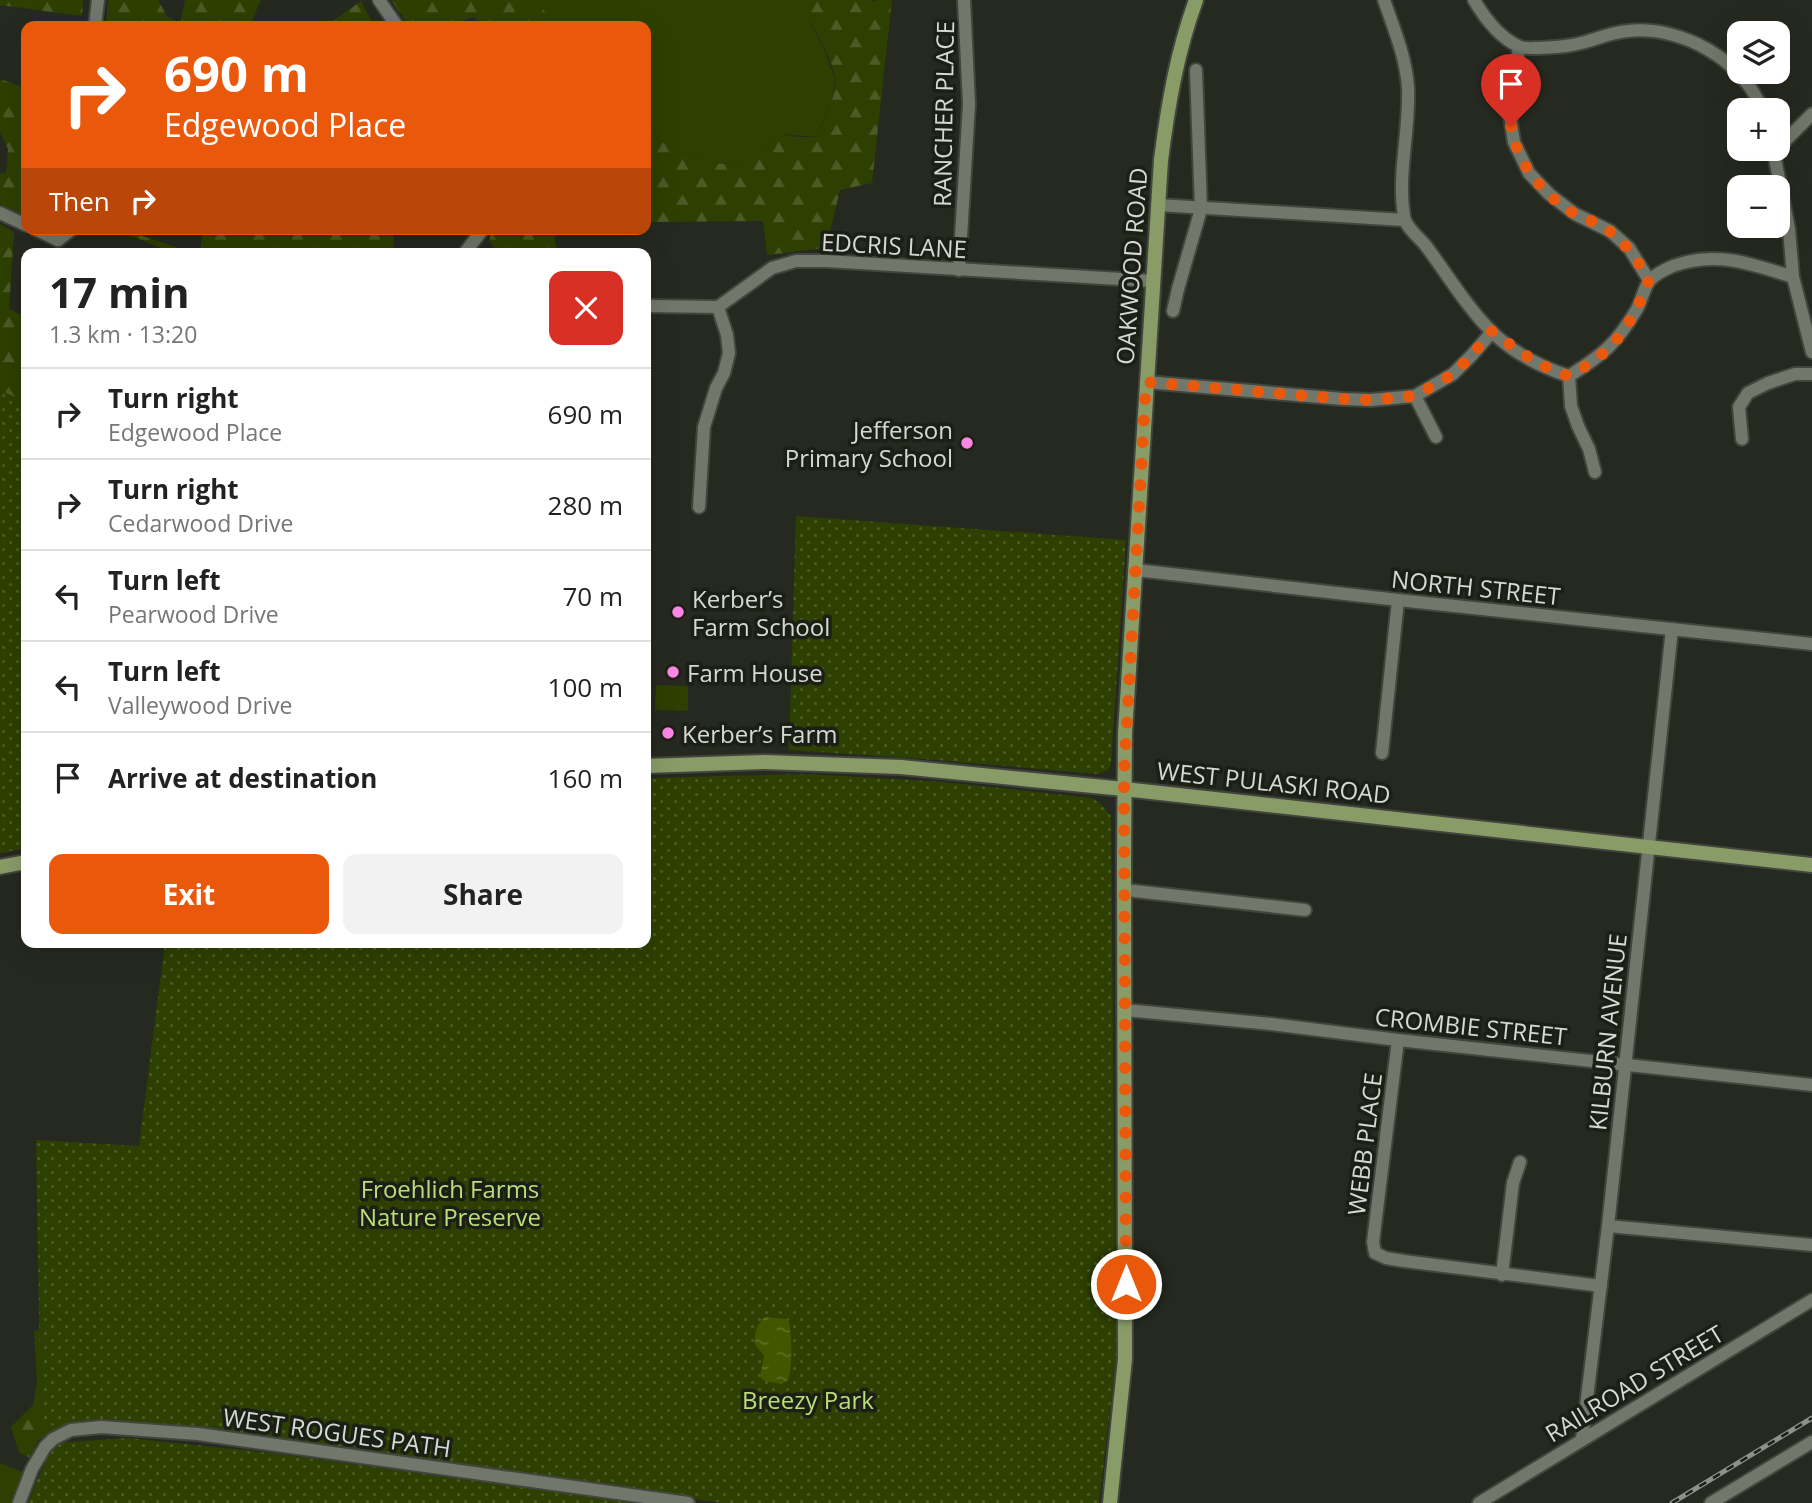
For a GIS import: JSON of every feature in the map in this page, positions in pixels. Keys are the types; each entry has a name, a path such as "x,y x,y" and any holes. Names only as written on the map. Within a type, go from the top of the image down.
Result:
{"main road":[{"name":"OAKWOOD ROAD","path":"1110,1503 1125,1360 1126,720 1161,160 1176,65 1196,0"},
{"name":"WEST PULASKI ROAD","path":"651,766 764,762 901,767 1812,865"},
{"path":"0,867 21,863"}],"street":[{"path":"96,21 98,0"},
{"path":"379,0 394,21"},
{"name":"RANCHER PLACE","path":"959,270 969,104 964,0"},
{"path":"1384,0 1403,53 1408,87 1402,185 1404,220 1492,331 1524,356 1550,370 1569,376 1599,357 1615,341 1640,303 1649,280 1690,260 1737,260 1793,277"},
{"path":"1474,0 1492,25 1519,48 1579,44 1629,30 1685,38 1716,55 1742,76 1757,98"},
{"path":"1519,48 1509,110 1514,142 1529,173 1549,194 1575,214 1601,226 1619,239 1629,248 1649,280"},
{"name":"OAKWOOD ROAD","path":"1173,311 1200,209 1196,70"},
{"path":"1790,135 1812,114"},
{"path":"1777,161 1789,229 1793,277 1812,352"},
{"path":"1158,205 1404,220"},
{"path":"0,213 21,223"},
{"path":"48,235 58,240 64,235"},
{"name":"EDCRIS LANE","path":"718,307 772,268 796,261 1153,281"},
{"path":"651,306 718,307 727,335 729,353 704,427 699,507"},
{"path":"1146,382 1343,399 1371,400 1415,396 1453,374 1492,331"},
{"path":"1742,439 1739,407 1748,393 1795,374 1812,374"},
{"path":"1569,376 1571,406 1589,449 1595,472"},
{"path":"1415,396 1436,437"},
{"name":"NORTH STREET","path":"1136,570 1812,644"},
{"path":"1382,752 1398,600"},
{"name":"KILBURN AVENUE","path":"1582,1439 1608,1226 1672,629"},
{"path":"1125,890 1305,910"},
{"name":"CROMBIE STREET","path":"1125,1010 1812,1085"},
{"name":"WEBB PLACE","path":"1398,1040 1373,1242 1375,1253 1386,1258 1502,1275"},
{"path":"1520,1162 1513,1183 1502,1275 1601,1286"},
{"path":"1608,1226 1812,1245"},
{"name":"RAILROAD STREET","path":"1479,1503 1812,1300"},
{"name":"WEST ROGUES PATH","path":"19,1503 29,1476 45,1447 53,1439 71,1430 102,1427 198,1433 688,1503"},
{"path":"1710,1503 1812,1442"}],"green space":[{"path":"0,0 83,0 82,16 0,5"},
{"path":"108,0 158,0 167,16 175,21 106,21"},
{"path":"185,0 261,0 251,21 181,21"},
{"path":"391,0 539,0 550,21 477,21 474,17 462,21 406,21"},
{"path":"539,0 793,0 803,10 824,49 835,79 832,100 816,137 781,134 754,159 721,164 673,150 651,132 651,21 550,21"},
{"path":"793,0 892,0 872,183 840,190 826,248 767,255 763,221 651,222 651,132 673,150 721,164 754,159 781,134 816,137 832,100 835,78 830,60 805,15"},
{"path":"361,1 371,21 333,21"},
{"path":"0,79 21,86 21,214 0,204 0,173 6,174 8,149 0,132"},
{"path":"0,224 14,232 9,309 21,315 21,849 0,853"},
{"path":"129,235 139,235 179,248 161,248"},
{"path":"202,235 394,235 393,248 201,248"},
{"path":"490,235 556,235 554,237 557,248 494,248 489,241"},
{"path":"0,390 21,398 21,849 0,853"},
{"path":"796,516 1126,540 1111,765 1108,770 1098,774 789,750"},
{"path":"656,685 688,686 688,711 655,710"},
{"name":"Froehlich Farms Nature Preserve","path":"807,774 944,782 1092,798 1111,816 1116,1360 1099,1503 723,1503 192,1426 79,1423 41,1426 36,1140 139,1146 164,948 651,948 651,778"},
{"path":"64,1323 76,1420 38,1440 31,1458 19,1453 11,1427 33,1405 37,1383 34,1331"},
{"path":"128,1438 272,1453 634,1503 28,1503 54,1443"},
{"path":"0,1463 23,1472 13,1503 0,1503"}],"water":[{"path":"765,1317 785,1319 789,1322 791,1366 788,1380 782,1384 765,1381 760,1377 764,1356 756,1346 755,1334"}],"railway":[{"path":"1672,1503 1812,1418"}],"place":[{"name":"Jefferson Primary School","path":"967,443"},
{"name":"Kerber’s Farm School","path":"678,612"},
{"name":"Farm House","path":"673,672"},
{"name":"Kerber’s Farm","path":"668,733"}],"route":[{"path":"1126,1284 1124,775 1146,382 1343,399 1371,400 1415,396 1453,374 1492,331 1524,356 1550,370 1569,376 1599,357 1627,325 1649,280 1629,248 1610,231 1575,214 1549,194 1529,173 1514,142 1511,126"}],"park label":[{"name":"Breezy Park","path":"808,1399"}]}
